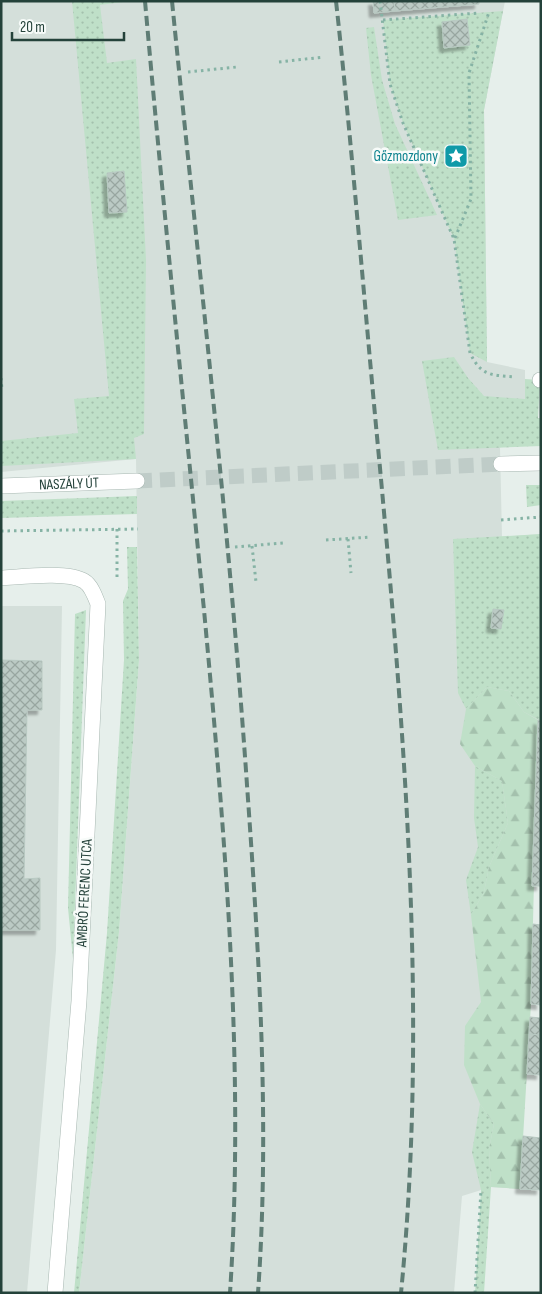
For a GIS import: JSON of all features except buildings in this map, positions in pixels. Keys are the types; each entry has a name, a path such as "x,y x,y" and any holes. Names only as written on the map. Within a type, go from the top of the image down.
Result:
{"street":[{"path":"501,464 541,463"},
{"name":"NASZÁLY ÚT","path":"1,486 137,481"},
{"name":"AMBRÓ FERENC UTCA","path":"1,578 67,576 84,581 92,590 98,604 79,1001 55,1293"}],"path":[{"path":"380,1 390,84 403,123 454,239 470,353 476,365 488,374 540,380"},
{"path":"454,239 471,199 469,74 489,12"},
{"path":"383,20 479,13"},
{"path":"279,62 324,57"},
{"path":"188,72 236,67"},
{"path":"1,378 2,390"},
{"path":"501,520 541,517"},
{"path":"117,529 118,582"},
{"path":"1,531 138,529"},
{"path":"326,540 371,537"},
{"path":"348,538 351,573"},
{"path":"235,547 283,543"},
{"path":"252,546 256,582"},
{"path":"474,1293 481,1190"}],"shaded area":[{"path":"1,1 505,1 484,110 487,362 525,370 525,399 500,448 502,537 541,534 541,721 538,721 520,1189 491,1187 462,1196 454,1293 79,1293 119,932 139,660 136,459 1,472"},
{"path":"1,606 62,606 56,950 27,1293 1,1293"}],"green space":[{"path":"72,1 130,1 100,5 107,63 136,59 146,260 144,434 134,438 136,459 1,466 1,441 78,433 74,399 109,396"},
{"path":"503,11 484,110 487,362 470,353 454,239 403,123 390,84 383,20"},
{"path":"374,27 382,80 395,124 437,215 398,220 371,75 366,28"},
{"path":"454,357 468,378 484,396 525,399 525,379 540,380 538,418 541,418 541,446 438,450 422,361"},
{"path":"526,485 541,485 541,505 527,507"},
{"path":"137,496 137,514 1,518 1,501"},
{"path":"541,534 541,721 524,712 509,691 487,687 466,709 458,693 453,539"},
{"path":"127,547 137,547 139,660 119,932 79,1293 74,1293 107,933 124,660 123,601 128,589"},
{"path":"86,610 73,959 68,908 75,614"},
{"path":"487,687 509,691 524,712 538,720 531,1004 520,1189 491,1187 489,1149 494,1124 480,1104 464,1065 465,1026 481,1002 471,915 484,892 489,867 508,823 502,781 475,766 460,744 466,709"},
{"path":"475,766 502,781 508,823 489,867 484,892 471,915 466,880 478,847 474,818"},
{"path":"480,1104 494,1124 489,1149 491,1187 484,1293 475,1293 481,1190 472,1152"}],"tunnel":[{"path":"137,481 501,464"}],"railway":[{"path":"145,1 204,610 225,866 234,1037 235,1122 234,1208 230,1293"},
{"path":"172,1 222,491 240,687 251,848 262,1039 263,1166 258,1293"},
{"path":"336,1 389,571 405,777 413,983 413,1087 409,1190 401,1293"}],"place":[{"name":"Gőzmozdony","path":"456,156"}]}
